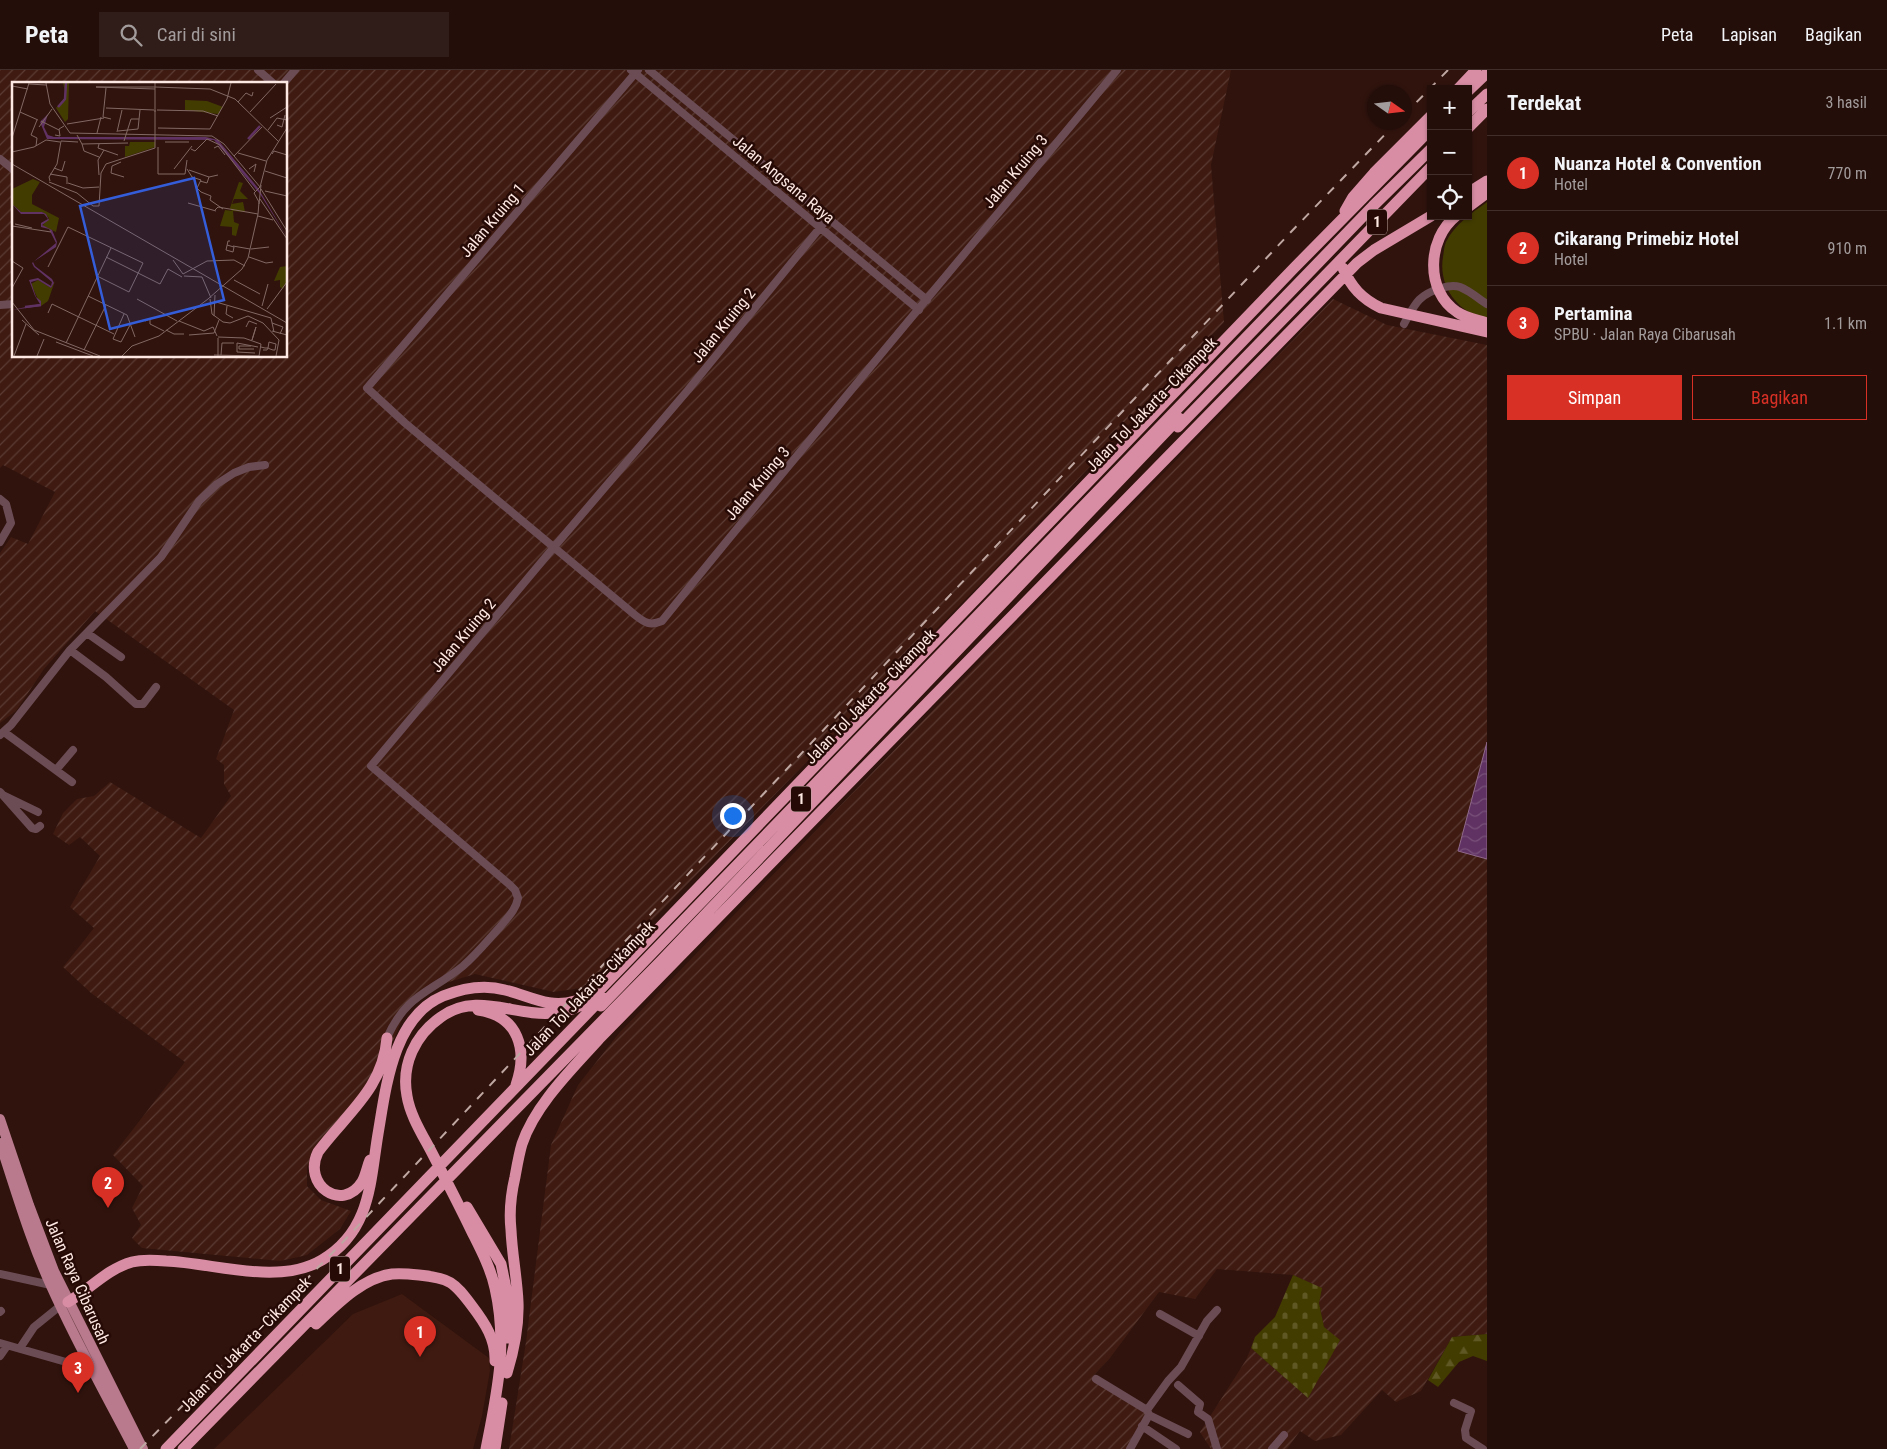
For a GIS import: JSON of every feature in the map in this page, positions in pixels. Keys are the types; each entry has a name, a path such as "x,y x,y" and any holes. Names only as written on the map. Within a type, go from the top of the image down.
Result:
{"highway":[{"path":"1462,85 1476,70"},
{"path":"1472,88 1487,72"},
{"path":"1472,98 1487,83"},
{"path":"1472,108 1487,94"},
{"path":"1472,117 1487,103"},
{"path":"1472,124 1487,109"},
{"path":"1427,120 1352,197 1341,222 1339,246 1341,260 1346,276 1359,294 1368,302 1404,319 1419,317 1487,332"},
{"path":"486,1449 501,1364 501,1325 489,1269 461,1202 425,1135 407,1096 406,1076 412,1050 420,1036 434,1022 450,1012 472,1005 500,1006 539,1013 554,1013 567,1011 590,1000 1273,289 1430,130"},
{"name":"Jalan Tol Jakarta–Cikampek","path":"166,1449 1337,234 1427,143"},
{"name":"1","path":"173,1449 1373,206 1427,153"},
{"name":"1","path":"184,1449 661,961 1377,211 1427,162"},
{"name":"Jalan Tol Jakarta–Cikampek","path":"192,1449 301,1337 313,1320 1427,171"},
{"path":"1472,190 1487,181"},
{"path":"1472,203 1487,193"},
{"path":"495,1449 507,1373 518,1320 517,1291 510,1228 511,1196 523,1142 538,1113 566,1076 598,1039 1357,263 1374,250 1427,218"},
{"path":"1452,220 1444,228 1438,239 1433,272 1439,289 1458,313 1487,323"},
{"path":"64,1304 83,1293 110,1271 142,1260 172,1261 279,1272 297,1270 323,1259 336,1249 353,1231 366,1207 372,1184 378,1134 391,1069 404,1033 415,1015 431,1002 464,989 485,987 506,990 541,1002 563,1004 582,999 603,987"},
{"path":"425,1135 414,1102 412,1085 413,1067 424,1041 440,1024 450,1018 469,1011 478,1010 500,1017 511,1027 519,1040 522,1051 515,1089"},
{"path":"378,1134 365,1175 356,1189 340,1195 327,1192 321,1188 316,1178 315,1159 373,1084 386,1050 387,1038"},
{"path":"461,1202 492,1248 503,1272 508,1298 507,1373"},
{"path":"301,1337 338,1303 380,1277 394,1274 438,1276 450,1281 466,1298 483,1321 494,1343 496,1353 493,1386 479,1449"}],"main road":[{"name":"Jalan Raya Cibarusah","path":"0,1119 55,1283"},
{"name":"Jalan Raya Cibarusah","path":"0,1143 26,1222 55,1283 84,1354 133,1442 143,1449"},
{"name":"Jalan Raya Cibarusah","path":"64,1304 133,1442"}],"street":[{"path":"258,70 272,82"},
{"path":"285,82 295,70"},
{"name":"Jalan Angsana Raya","path":"649,70 927,300"},
{"name":"Jalan Kruing 3","path":"367,388 405,423 644,622 654,624 662,621 710,559 1117,70"},
{"name":"Jalan Angsana Raya","path":"635,71 919,310"},
{"name":"Jalan Kruing 1","path":"367,388 635,71"},
{"path":"0,158 12,168"},
{"name":"Jalan Kruing 2","path":"387,1038 400,1013 416,997 451,975 472,958 513,912 518,898 515,890 510,885 371,766 688,390 828,218"},
{"path":"1404,319 1422,296 1430,291 1447,286 1465,289 1487,304"},
{"path":"72,782 2,734 70,650 136,581 153,566 199,501 217,484 241,470 265,464"},
{"path":"0,499 6,504 11,523 0,542"},
{"path":"87,633 121,657"},
{"path":"70,650 106,677 136,704 143,704 156,687"},
{"path":"56,770 73,750"},
{"path":"2,794 38,812"},
{"path":"2,794 32,828 36,829 40,826"},
{"path":"0,1274 55,1283"},
{"path":"20,1348 34,1327 64,1304"},
{"path":"1130,1449 1148,1412 1168,1381 1181,1367 1207,1321 1217,1310"},
{"path":"1160,1314 1199,1336"},
{"path":"0,1356 4,1344 66,1362 71,1362 84,1354"},
{"path":"1096,1379 1148,1412 1188,1434"},
{"path":"1178,1385 1200,1404 1198,1412 1208,1419 1217,1449"},
{"path":"1454,1403 1471,1411 1465,1430 1466,1438 1483,1449"},
{"path":"1142,1426 1176,1449"},
{"path":"1272,1449 1284,1435"}],"shaded area":[{"path":"0,70 1231,70 1211,165 1224,322 993,571 587,987 554,992 475,974 436,986 405,1013 376,1080 307,1166 307,1186 321,1200 351,1211 340,1229 307,1255 280,1261 142,1248 132,1238 141,1225 132,1208 143,1186 113,1155 185,1062 91,993 63,967 94,928 70,907 100,856 80,837 69,845 53,834 63,813 77,799 94,796 110,782 201,838 231,796 224,784 224,765 216,759 234,710 95,611 44,669 16,711 0,723 0,553 11,537 28,544 55,492 3,465 0,468"},
{"path":"1333,299 1387,325 1487,345 1487,1334 1452,1337 1421,1391 1396,1402 1382,1390 1341,1435 1315,1441 1300,1431 1287,1449 1211,1449 1200,1432 1246,1360 1251,1348 1308,1398 1324,1327 1319,1303 1321,1288 1293,1275 1217,1269 1195,1299 1159,1292 1110,1358 1093,1376 1148,1414 1128,1449 509,1449 526,1342 551,1145 578,1085 620,1032"},
{"path":"402,1294 489,1358 490,1371 482,1416 473,1449 214,1449 353,1314"}],"green space":[{"path":"1487,202 1487,319 1467,311 1452,297 1447,288 1442,268 1446,242 1463,220 1472,220 1472,213"},
{"path":"1293,1275 1322,1288 1319,1303 1324,1327 1340,1340 1308,1398 1251,1348 1255,1337 1275,1317"},
{"path":"1487,1334 1487,1361 1473,1356 1459,1362 1438,1387 1428,1380 1452,1337"}],"water":[{"path":"1487,742 1487,859 1458,851"}],"railway":[{"path":"1412,107 1448,70"},
{"path":"140,1449 341,1244 1289,234 1389,130"}],"place":[{"name":"Cikarang Primebiz Hotel","path":"108,1208"},
{"name":"Nuanza Hotel & Convention","path":"420,1357"},
{"name":"Pertamina","path":"78,1393"}]}
